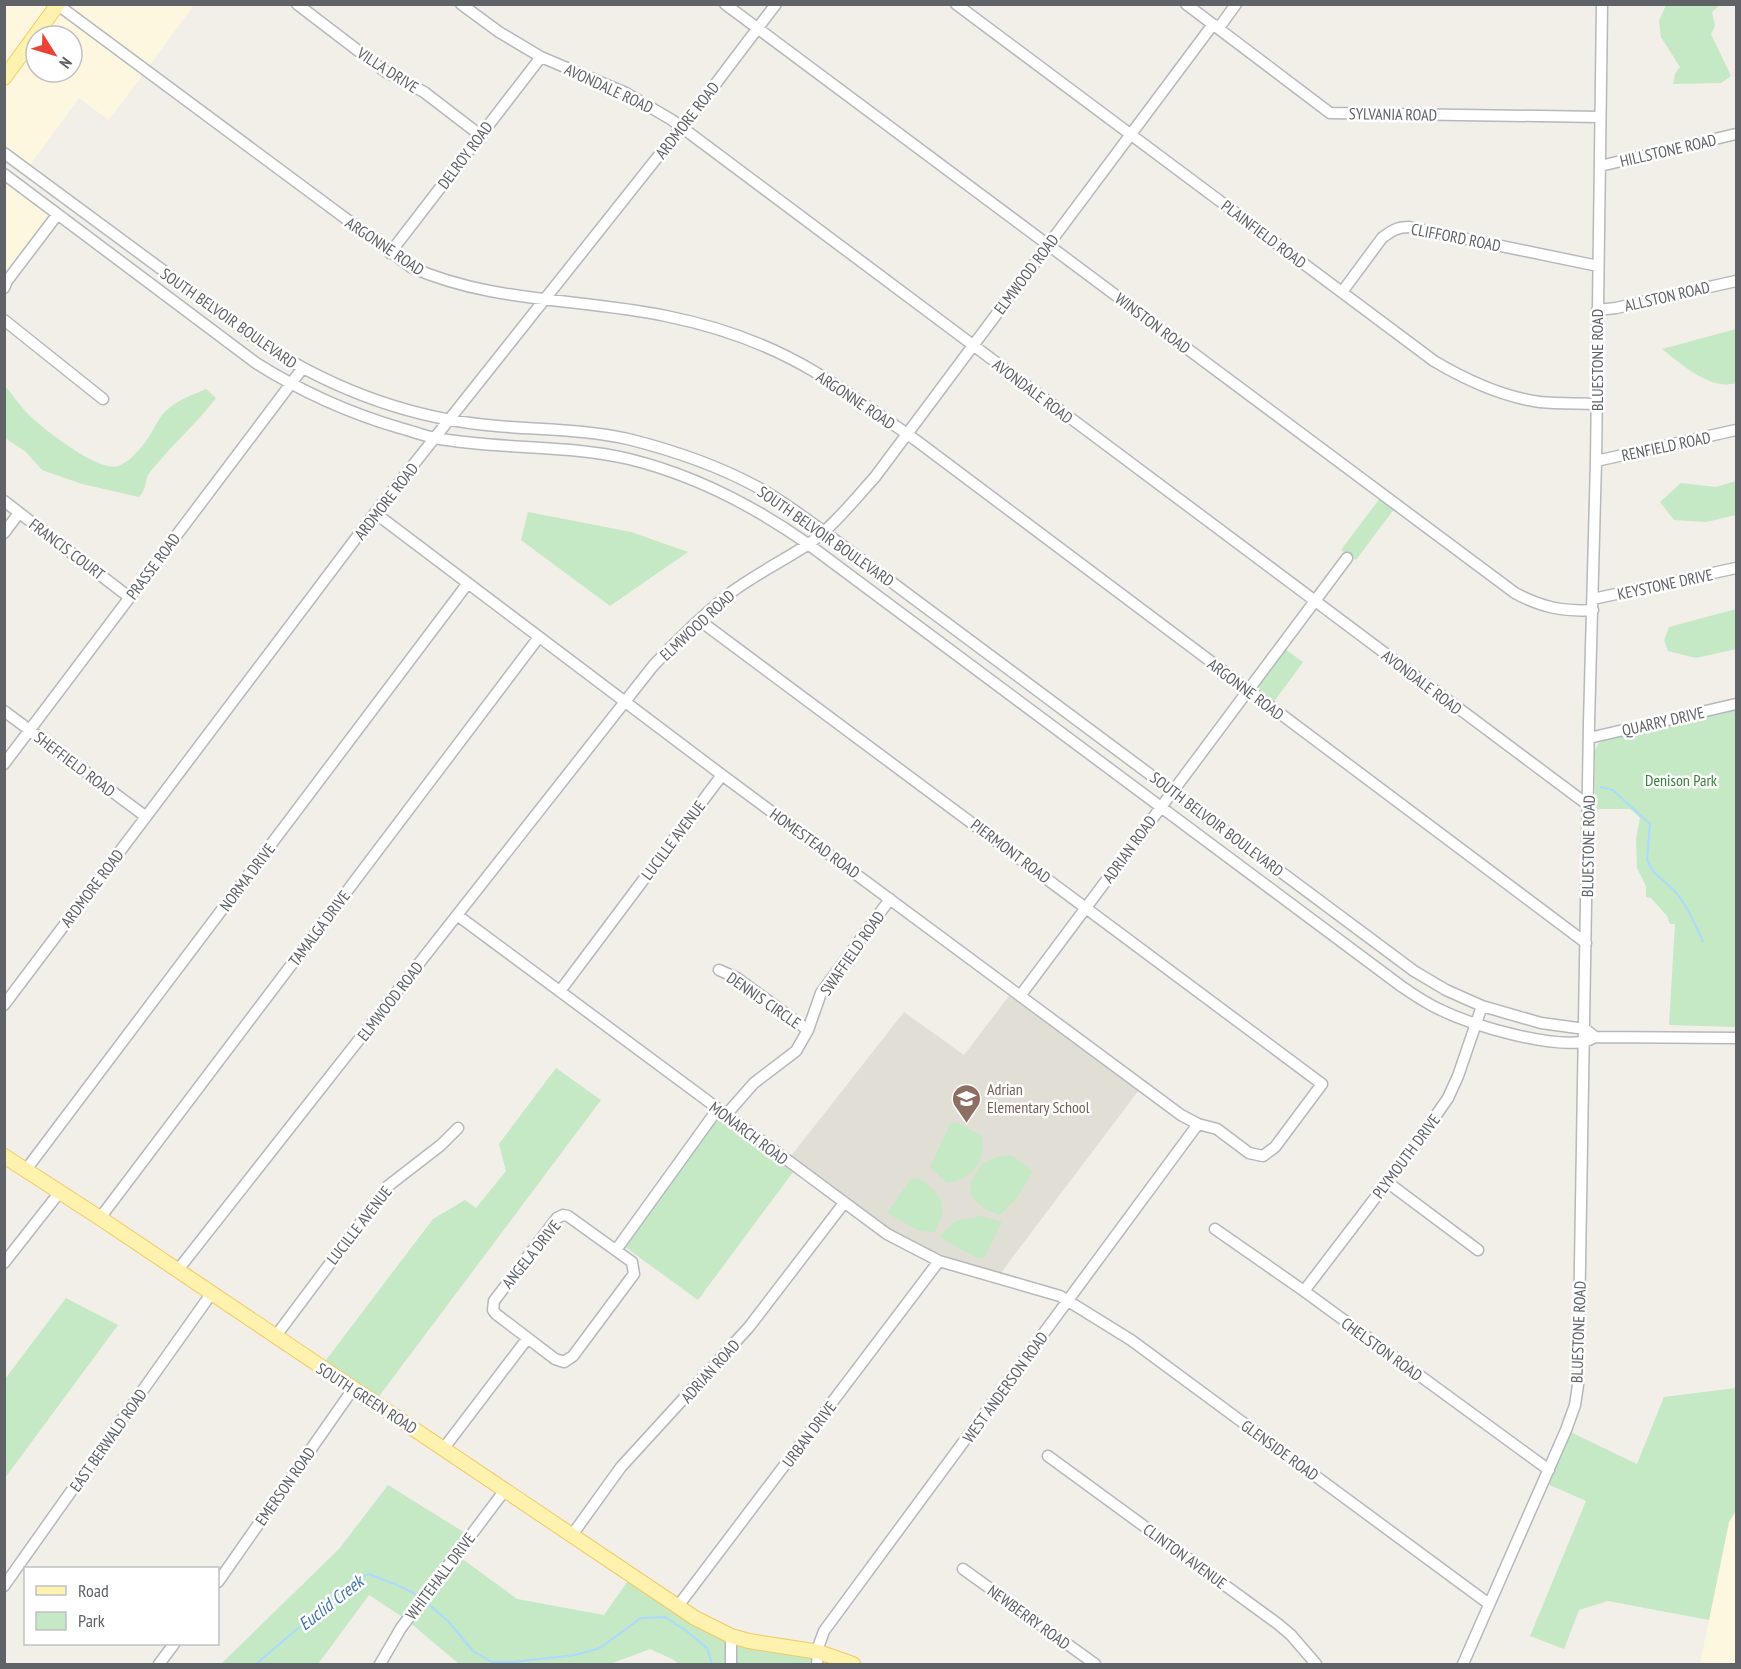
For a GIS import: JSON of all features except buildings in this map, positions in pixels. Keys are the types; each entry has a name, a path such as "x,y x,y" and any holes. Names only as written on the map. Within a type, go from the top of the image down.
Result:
{"main road":[{"path":"4,78 58,5"},
{"name":"SOUTH GREEN ROAD","path":"4,1156 100,1218 695,1618 731,1636 853,1665"}],"street":[{"name":"VILLA DRIVE","path":"297,4 386,72 424,92 480,135"},
{"name":"AVONDALE ROAD","path":"462,4 499,32 541,57 626,93 660,112 1588,806"},
{"name":"WINSTON ROAD","path":"725,4 1515,592 1543,606 1558,610 1593,604"},
{"name":"ARDMORE ROAD","path":"4,1005 375,513 681,128 776,4"},
{"name":"PLAINFIELD ROAD","path":"956,4 1419,350 1465,377 1501,392 1530,400 1597,404"},
{"name":"SYLVANIA ROAD","path":"1186,4 1329,113 1600,117"},
{"name":"ELMWOOD ROAD","path":"177,1271 627,702 653,666 730,593 808,544 856,499 908,435 1211,27 1221,25 1236,4"},
{"name":"BLUESTONE ROAD","path":"1463,1665 1575,1405 1578,1385 1597,404 1602,4"},
{"name":"ARGONNE ROAD","path":"58,5 411,267 460,286 495,293 616,307 667,316 720,330 763,346 813,371 908,435 1586,943"},
{"name":"DELROY ROAD","path":"390,253 541,57"},
{"name":"HILLSTONE ROAD","path":"1600,166 1737,134"},
{"name":"SOUTH BELVOIR BOULEVARD","path":"4,153 236,325 302,369 347,390 396,407 450,420 593,433 627,439 673,452 732,474 759,488 823,531 1414,971 1446,990 1482,1006 1541,1023 1585,1029"},
{"name":"SOUTH BELVOIR BOULEVARD","path":"4,174 256,363 291,385 339,407 434,438 595,453 655,466 745,503 808,544 1401,986 1440,1010 1476,1024 1532,1038 1584,1042 1595,1037 1737,1038"},
{"path":"4,288 57,215"},
{"name":"CLIFFORD ROAD","path":"1342,292 1382,238 1390,231 1401,227 1598,266"},
{"name":"ALLSTON ROAD","path":"1597,310 1617,308 1737,281"},
{"path":"4,320 103,399"},
{"name":"PRASSE ROAD","path":"4,764 302,369"},
{"name":"RENFIELD ROAD","path":"1596,461 1737,430"},
{"name":"FRANCIS COURT","path":"4,501 129,597"},
{"path":"4,533 19,513"},
{"name":"HOMESTEAD ROAD","path":"375,513 722,775 1181,1115 1198,1124 1217,1129 1249,1153 1263,1156"},
{"name":"ADRIAN ROAD","path":"1020,996 1347,558"},
{"name":"KEYSTONE DRIVE","path":"1593,604 1737,568"},
{"name":"NORMA DRIVE","path":"26,1171 468,583"},
{"name":"PIERMONT ROAD","path":"699,620 1323,1084 1275,1147 1263,1156"},
{"name":"TAMALGA DRIVE","path":"100,1218 538,637"},
{"name":"QUARRY DRIVE","path":"1589,738 1737,704"},
{"name":"SHEFFIELD ROAD","path":"4,711 145,816"},
{"name":"LUCILLE AVENUE","path":"560,991 722,775"},
{"name":"SWAFFIELD ROAD","path":"616,1250 721,1113 754,1083 796,1051 808,1030 821,993 890,899"},
{"name":"MONARCH ROAD","path":"457,915 887,1234 939,1261 1069,1300"},
{"name":"DENNIS CIRCLE","path":"719,970 737,978 808,1030"},
{"name":"PLYMOUTH DRIVE","path":"1304,1291 1431,1125 1448,1098 1482,1006"},
{"path":"1585,1029 1595,1037"},
{"name":"WEST ANDERSON ROAD","path":"818,1658 820,1639 824,1631 1198,1124"},
{"name":"LUCILLE AVENUE","path":"275,1337 388,1186 441,1146 458,1128"},
{"path":"1387,1182 1478,1251"},
{"path":"4,1263 58,1193"},
{"name":"ADRIAN ROAD","path":"572,1535 621,1467 749,1327 844,1203"},
{"name":"ANGELA DRIVE","path":"568,1216 616,1250 632,1262 634,1274 568,1360 560,1361 496,1314 494,1301 557,1218 568,1216"},
{"name":"CHELSTON ROAD","path":"1215,1229 1304,1291 1548,1470"},
{"name":"URBAN DRIVE","path":"678,1606 939,1261"},
{"name":"EAST BERWALD ROAD","path":"4,1586 211,1294"},
{"name":"GLENSIDE ROAD","path":"1069,1300 1131,1340 1489,1604"},
{"path":"444,1448 527,1338"},
{"name":"EMERSON ROAD","path":"219,1581 353,1389"},
{"name":"CLINTON AVENUE","path":"1048,1456 1278,1624 1300,1644 1316,1665"},
{"name":"WHITEHALL DRIVE","path":"380,1665 393,1640 417,1606 506,1490"},
{"name":"NEWBERRY ROAD","path":"963,1569 1095,1665"},
{"path":"731,1636 731,1665"},
{"path":"159,1665 173,1645"}],"shaded area":[{"path":"5,5 194,5 109,120 79,98 27,169 5,153"},
{"path":"4,174 57,215 4,280"},
{"name":"Adrian Elementary School","path":"1009,996 1139,1090 1000,1274 948,1259 890,1230 791,1156 904,1012 964,1055"},
{"path":"1736,1511 1736,1664 1700,1664 1729,1522"}],"green space":[{"path":"1666,5 1720,5 1712,12 1715,26 1711,34 1731,76 1721,83 1673,84 1675,74 1680,67 1661,37 1659,21"},
{"path":"1736,329 1736,383 1726,384 1707,380 1662,349"},
{"path":"5,386 35,421 71,448 98,463 109,466 121,465 135,454 148,439 164,412 175,404 206,389 216,398 150,472 139,497 82,484 42,470 26,452 5,438"},
{"path":"1736,481 1736,515 1706,522 1674,520 1660,502 1681,483 1716,487"},
{"path":"1380,498 1394,509 1356,560 1341,550"},
{"path":"528,512 631,532 688,552 610,606 521,540"},
{"path":"1736,609 1736,649 1696,658 1668,651 1664,640 1669,627"},
{"path":"1285,649 1303,662 1273,703 1260,692 1259,685"},
{"name":"Denison Park","path":"1736,710 1736,1027 1669,1025 1675,924 1670,924 1667,916 1651,898 1646,897 1646,886 1637,868 1636,839 1640,818 1630,809 1595,809 1595,751 1598,744 1606,739"},
{"path":"556,1068 601,1100 374,1403 320,1368 433,1219 465,1200 476,1208 506,1171 499,1144"},
{"path":"717,1110 796,1168 698,1300 621,1244"},
{"path":"951,1122 958,1123 982,1136 983,1145 975,1168 963,1178 947,1183 930,1167"},
{"path":"1004,1155 1013,1156 1033,1171 1017,1198 1000,1215 981,1206 970,1190 974,1176 982,1164"},
{"path":"918,1178 933,1189 941,1201 942,1215 934,1232 919,1231 887,1213 911,1179"},
{"path":"981,1216 1002,1222 984,1258 977,1258 939,1237 955,1221"},
{"path":"66,1298 118,1325 5,1478 5,1379"},
{"path":"1736,1388 1736,1511 1729,1522 1709,1620 1608,1601 1579,1610 1564,1649 1530,1636 1586,1501 1543,1482 1566,1430 1637,1464 1664,1397"},
{"path":"388,1485 470,1536 457,1555 517,1599 604,1615 632,1575 714,1628 819,1652 817,1664 679,1664 650,1649 610,1664 459,1664 407,1620 369,1595 318,1664 221,1664 339,1549"}],"waterway":[{"path":"1601,787 1613,790 1650,824 1647,859 1649,865 1682,900 1703,942"},
{"name":"Euclid Creek","path":"256,1664 356,1579 369,1574 419,1597"},
{"name":"Euclid Creek","path":"426,1602 448,1621 473,1651 492,1662 514,1662 575,1655 600,1648 641,1618 665,1617 707,1648 712,1664"}],"place":[{"name":"Adrian Elementary School","path":"966,1124"}]}
